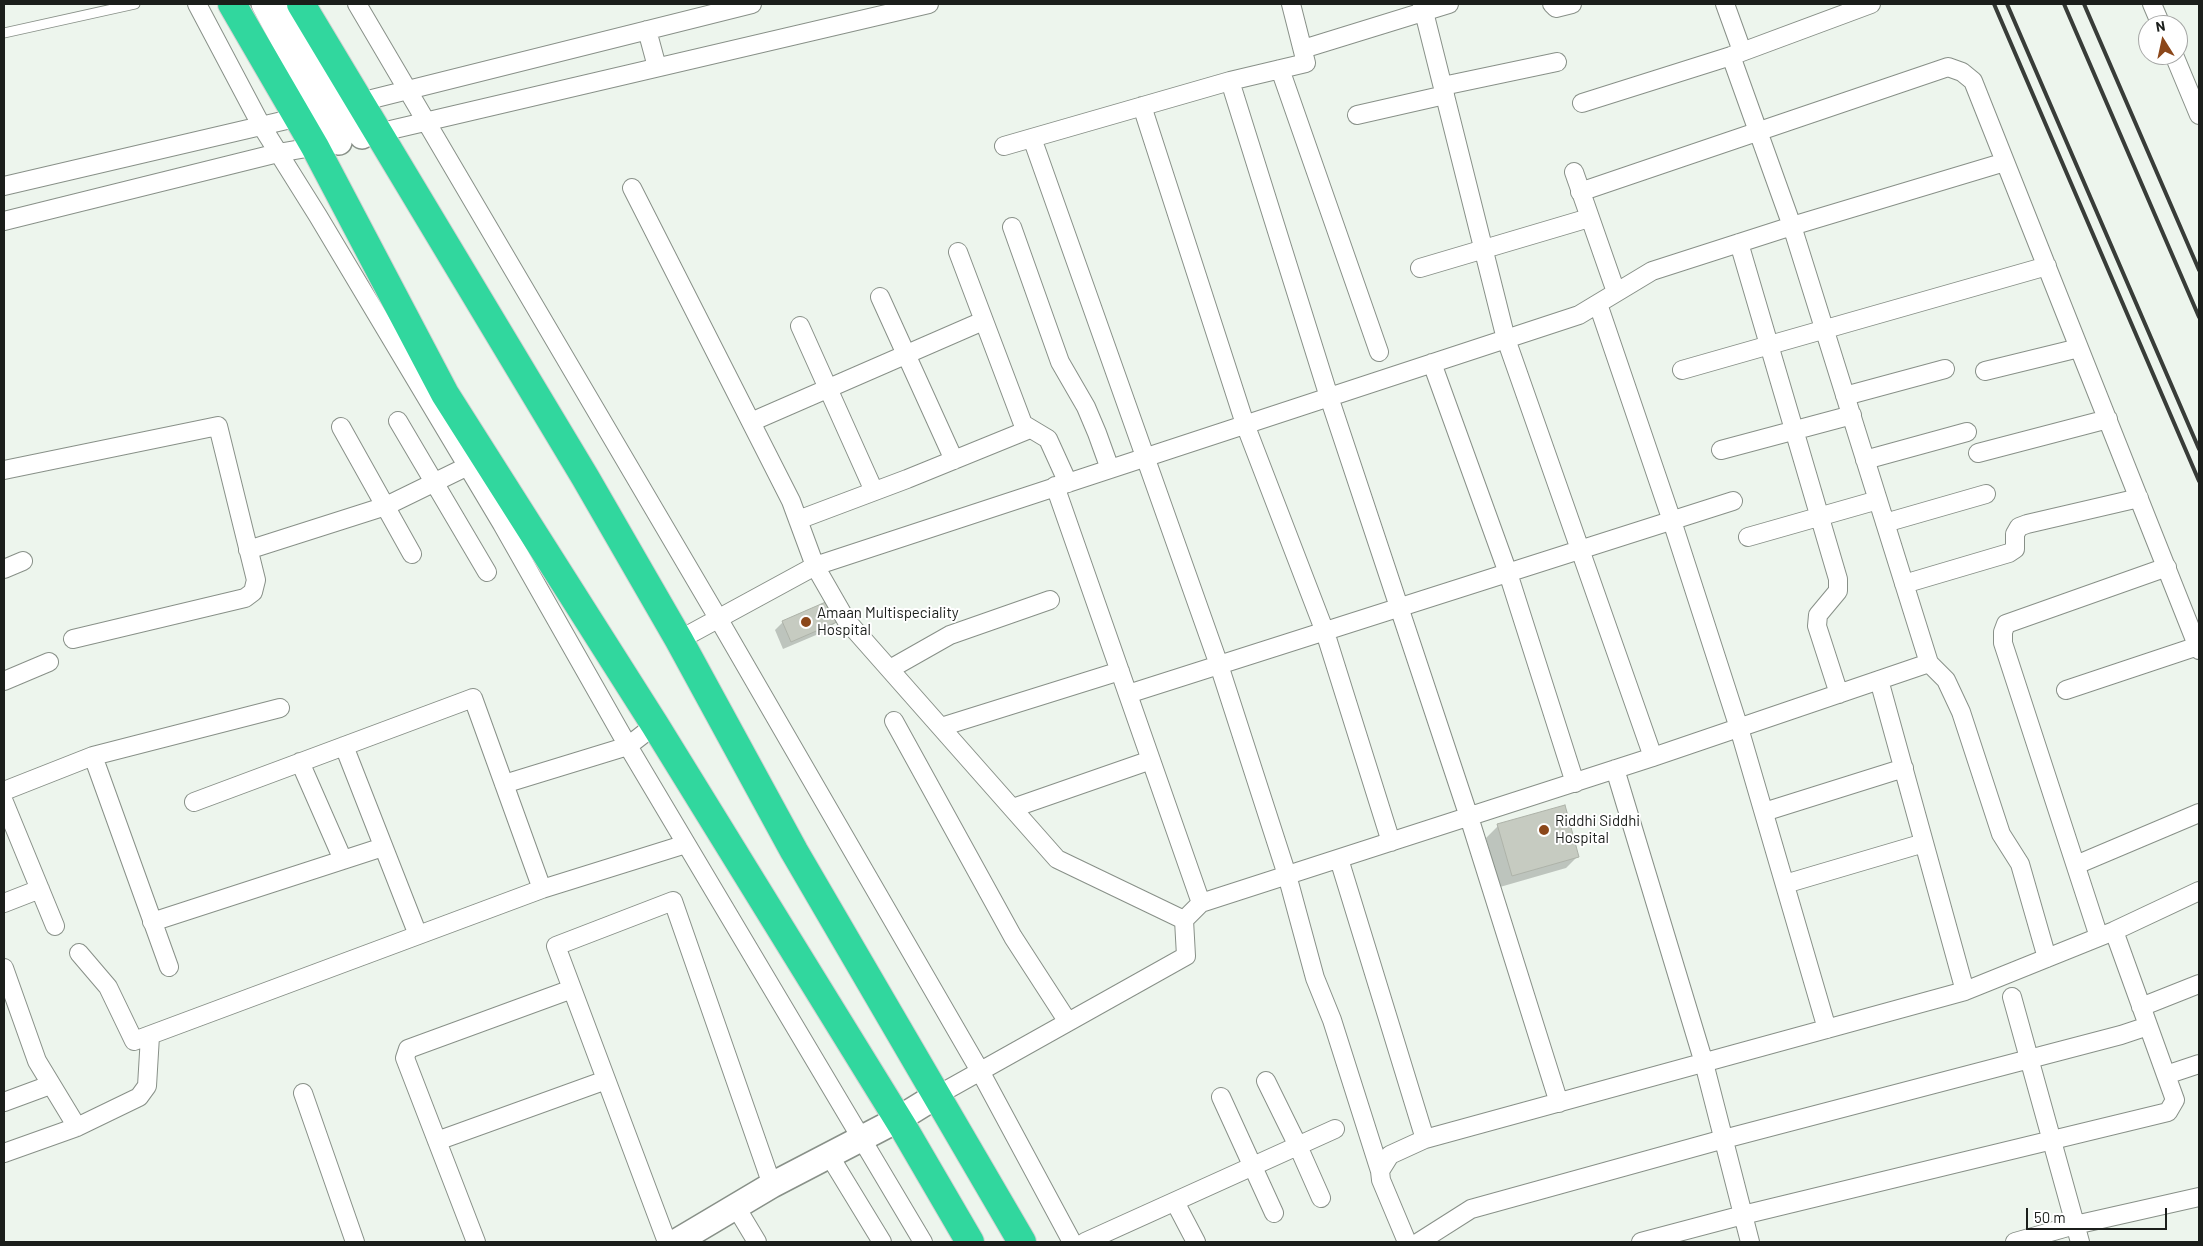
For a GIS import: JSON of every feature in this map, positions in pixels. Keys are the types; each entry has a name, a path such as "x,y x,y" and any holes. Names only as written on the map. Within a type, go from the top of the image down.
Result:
{"highway":[{"path":"232,4 332,109 349,140 445,394 655,724 970,1242"},
{"path":"301,4 332,109 349,140 585,477 679,640 794,851 1022,1242"}],"street":[{"path":"198,4 261,125 468,466 628,746 923,1242"},
{"path":"264,4 332,109"},
{"path":"284,4 332,109"},
{"path":"357,4 718,618 980,1071 1072,1242"},
{"path":"4,186 332,109 752,4"},
{"path":"4,221 278,153 349,140 657,66 929,4"},
{"path":"1004,146 1230,81 1306,63 1291,4"},
{"path":"1303,49 1423,8 1449,4"},
{"path":"1552,4 1556,8 1572,4"},
{"path":"1725,4 1760,133 1792,226 1929,663 1946,680 1961,712 2001,834 2020,864 2047,958"},
{"path":"1582,103 1737,53 1871,4"},
{"path":"1423,8 1506,339 1653,758"},
{"path":"647,30 657,66"},
{"path":"1357,115 1444,90 1557,62"},
{"path":"2178,65 2199,114"},
{"path":"1580,192 1760,133 1948,67 1962,72 1973,81 2198,648 2066,690"},
{"path":"1280,69 1379,352"},
{"path":"1230,81 1329,397 1469,817 1559,1103"},
{"path":"1142,106 1245,424 1325,632 1392,842"},
{"path":"1032,138 1219,665 1287,875 1315,978 1332,1020 1380,1171 1381,1180 1407,1242"},
{"path":"679,640 815,566 1578,315 1652,271 1792,226 2005,162"},
{"path":"1574,172 1616,292"},
{"path":"632,188 791,501 815,566 846,620 1057,859 1184,920"},
{"path":"1420,268 1589,218"},
{"path":"1012,227 1060,362 1086,407 1098,433 1110,469"},
{"path":"1739,244 1838,579 1838,591 1818,615 1817,626 1839,694"},
{"path":"958,252 1022,424 1048,439 1120,671 1201,904"},
{"path":"1682,370 2047,266"},
{"path":"880,297 954,460"},
{"path":"1598,304 1740,728 1827,1029"},
{"path":"751,422 984,321"},
{"path":"800,326 874,491"},
{"path":"1985,371 2079,348"},
{"path":"1432,363 1508,573 1575,783"},
{"path":"1845,396 1945,369"},
{"path":"1721,450 1852,415"},
{"path":"1978,453 2108,419"},
{"path":"398,420 433,483 487,572"},
{"path":"4,470 218,426 256,580 253,592 245,598 73,639"},
{"path":"341,427 412,554"},
{"path":"798,520 1030,429"},
{"path":"1866,460 1967,432"},
{"path":"248,550 386,506 468,466"},
{"path":"1885,523 1986,494"},
{"path":"1904,584 2009,553 2015,548 2015,534 2019,527 2027,524 2139,498"},
{"path":"1748,537 1878,500"},
{"path":"1128,694 1733,501"},
{"path":"4,569 24,561"},
{"path":"1641,1242 1743,1215 2168,1112 2175,1100 2141,1007 2076,865 2004,643 2003,632 2006,624 2167,567"},
{"path":"890,669 950,635 1050,600"},
{"path":"4,681 49,662"},
{"path":"676,1242 772,1185 897,1120 980,1071 1186,956 1184,920 1201,904 1653,758 1929,663"},
{"path":"941,727 1120,671"},
{"path":"1879,680 1965,991"},
{"path":"194,802 473,698 542,889"},
{"path":"4,791 93,756 280,708"},
{"path":"894,721 1013,937 1068,1022"},
{"path":"504,784 628,746 655,724"},
{"path":"344,746 418,935"},
{"path":"93,756 168,967"},
{"path":"1012,808 1151,760"},
{"path":"300,762 344,860"},
{"path":"1764,812 1904,768"},
{"path":"1615,770 1704,1063 1750,1242"},
{"path":"4,802 55,926"},
{"path":"2076,865 2199,813"},
{"path":"1785,884 1924,843"},
{"path":"79,953 108,986 134,1041 542,889 686,844"},
{"path":"152,922 383,847"},
{"path":"1339,859 1425,1139"},
{"path":"4,903 40,890"},
{"path":"1380,1171 1390,1155 1425,1139 1965,991 2106,934 2199,891"},
{"path":"666,1242 556,946 673,901 772,1185"},
{"path":"4,968 37,1060 77,1128"},
{"path":"2141,1007 2199,984"},
{"path":"476,1242 405,1058 408,1049 572,989"},
{"path":"2012,997 2050,1141 2080,1242"},
{"path":"1419,1242 1471,1209 1724,1139 2148,1026"},
{"path":"4,1153 77,1128 139,1097 147,1086 150,1036"},
{"path":"2166,1075 2199,1064"},
{"path":"437,1141 606,1080"},
{"path":"1266,1081 1321,1198"},
{"path":"4,1102 50,1085"},
{"path":"303,1093 355,1242"},
{"path":"1221,1098 1274,1213"},
{"path":"1085,1242 1335,1129"},
{"path":"828,1155 882,1242"},
{"path":"2016,1242 2075,1225 2199,1197"},
{"path":"1175,1202 1196,1242"},
{"path":"736,1207 756,1242"}],"lane":[{"path":"4,33 135,4"}],"building":[{"path":"828,601 837,622 791,642 782,621"},
{"path":"1565,805 1579,857 1512,876 1497,824"}],"railway":[{"path":"1994,4 2199,481"},
{"path":"2007,4 2199,449"},
{"path":"2064,4 2199,317"},
{"path":"2084,4 2199,270"}],"place":[{"name":"Amaan Multispeciality Hospital","path":"806,622"},
{"name":"Riddhi Siddhi Hospital","path":"1544,830"}]}
